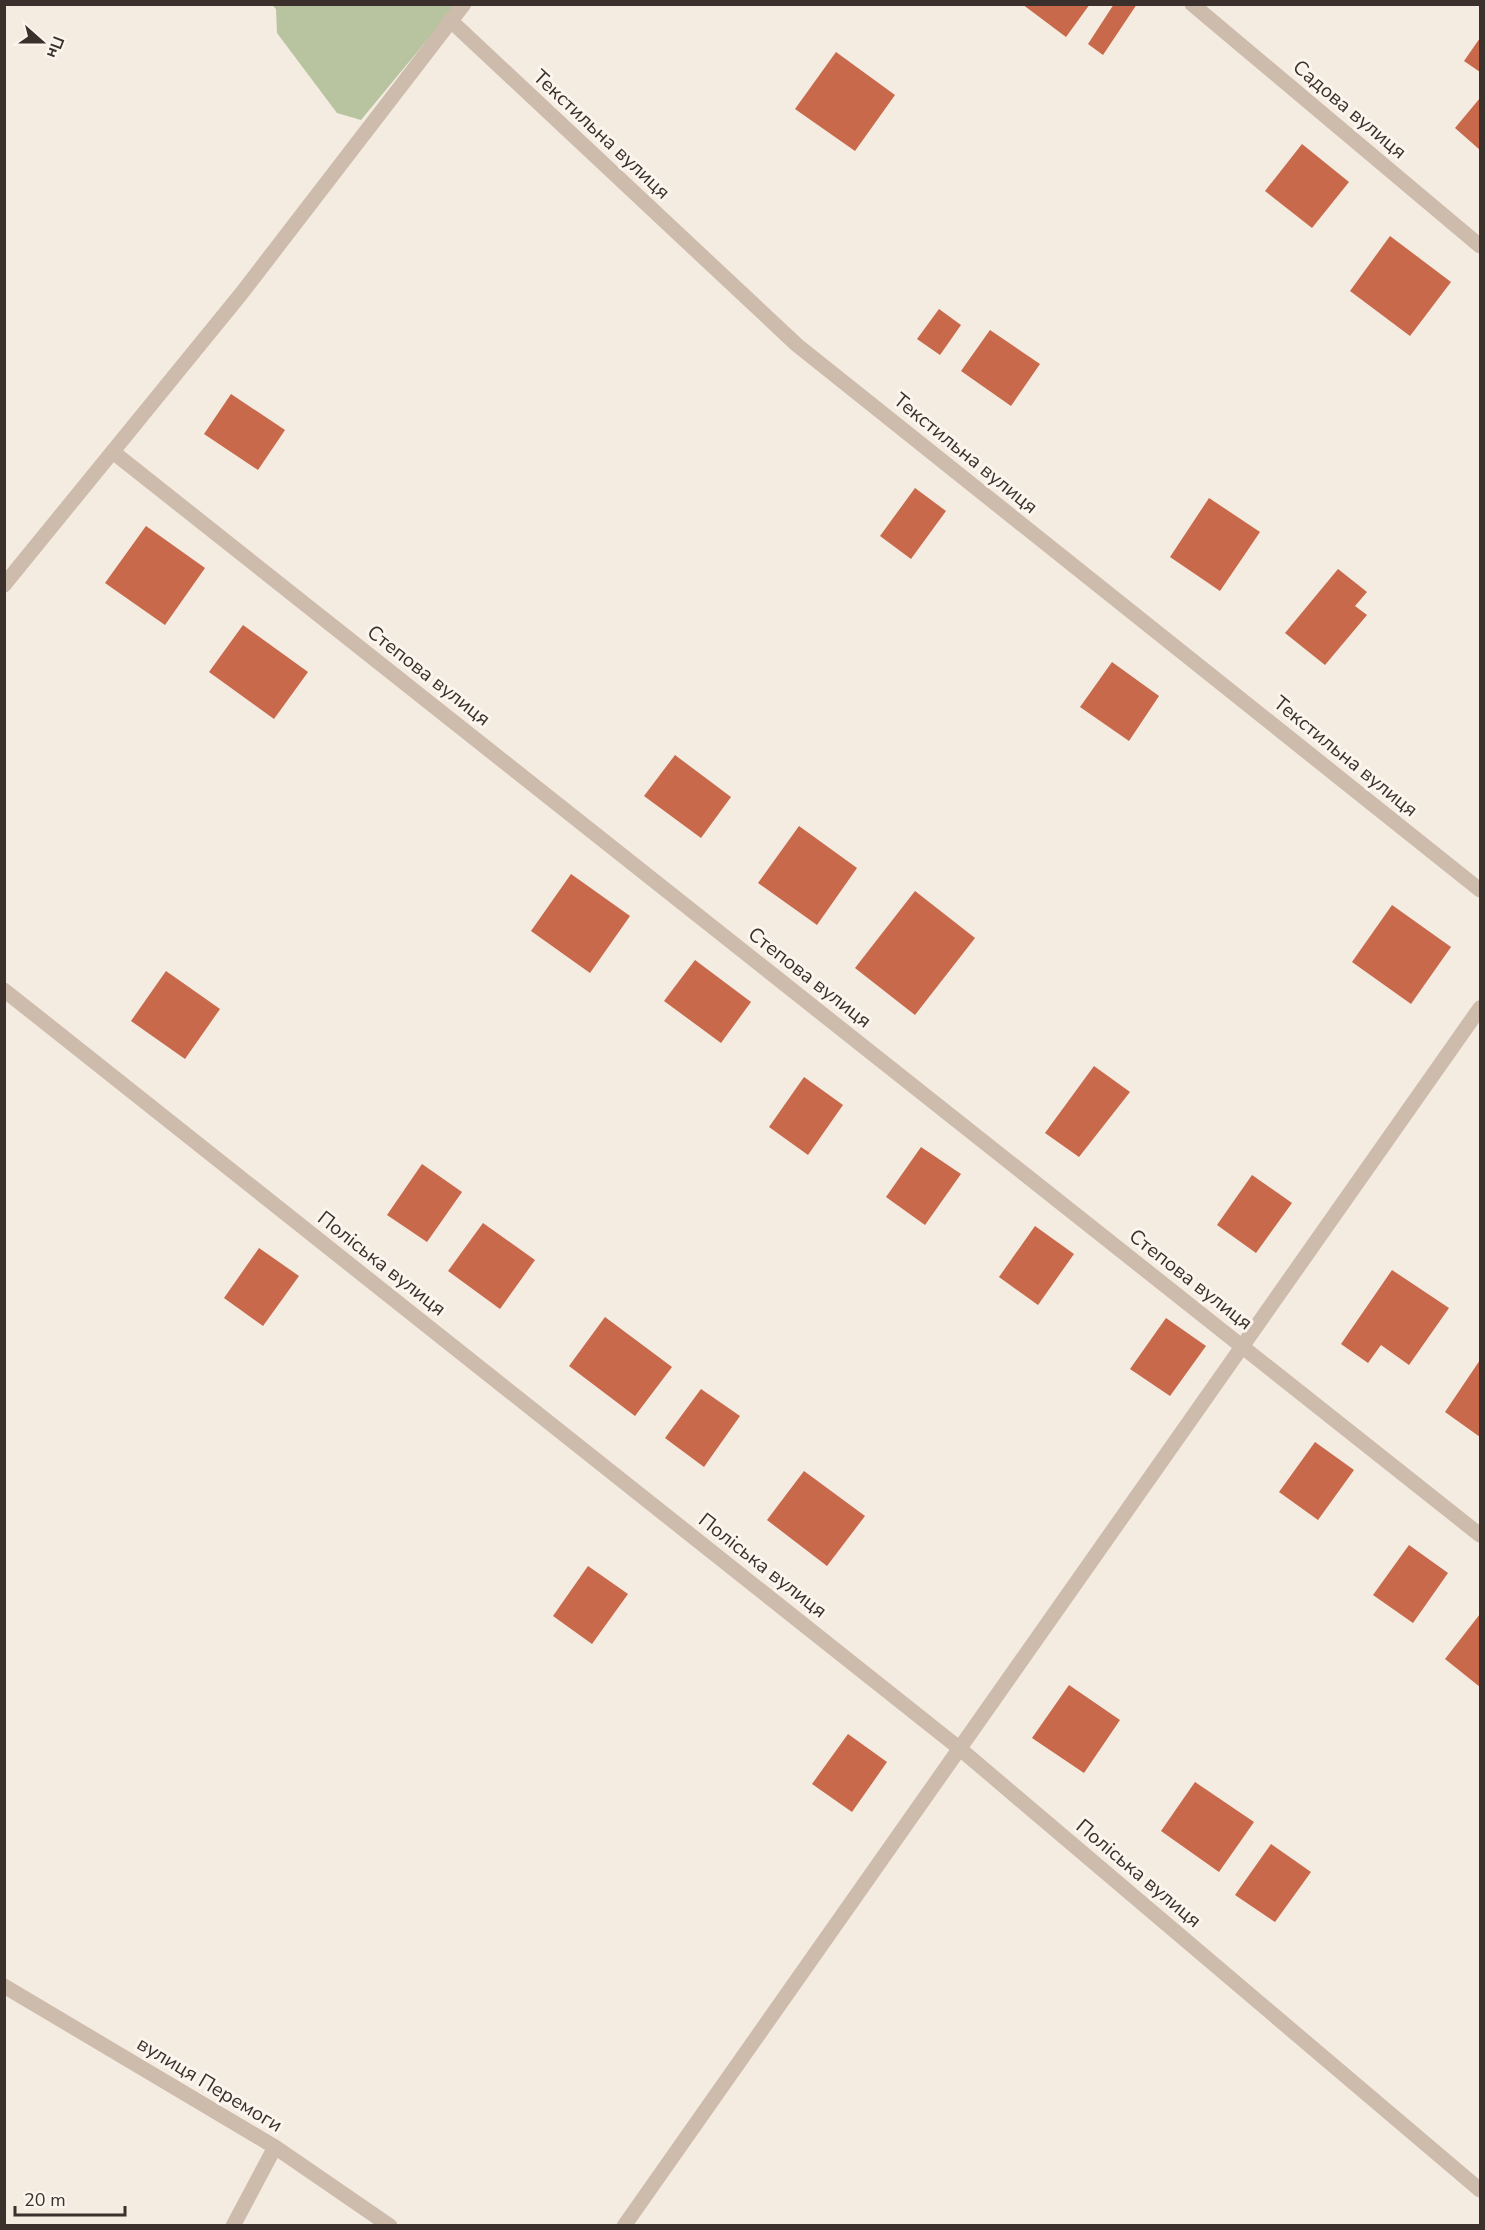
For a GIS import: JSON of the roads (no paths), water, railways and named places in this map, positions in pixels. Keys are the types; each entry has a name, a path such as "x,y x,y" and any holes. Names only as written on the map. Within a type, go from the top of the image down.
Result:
{"street":[{"path":"4,585 241,294 464,4"},
{"name":"Садова вулиця","path":"1192,4 1480,246"},
{"name":"Текстильна вулиця","path":"450,20 797,345 1480,890"},
{"name":"Степова вулиця","path":"113,452 1480,1535"},
{"name":"Поліська вулиця","path":"4,990 959,1748 1480,2190"},
{"path":"624,2226 1480,1008"},
{"name":"вулиця Перемоги","path":"4,1986 274,2147 390,2226"},
{"path":"233,2226 274,2147"}]}
